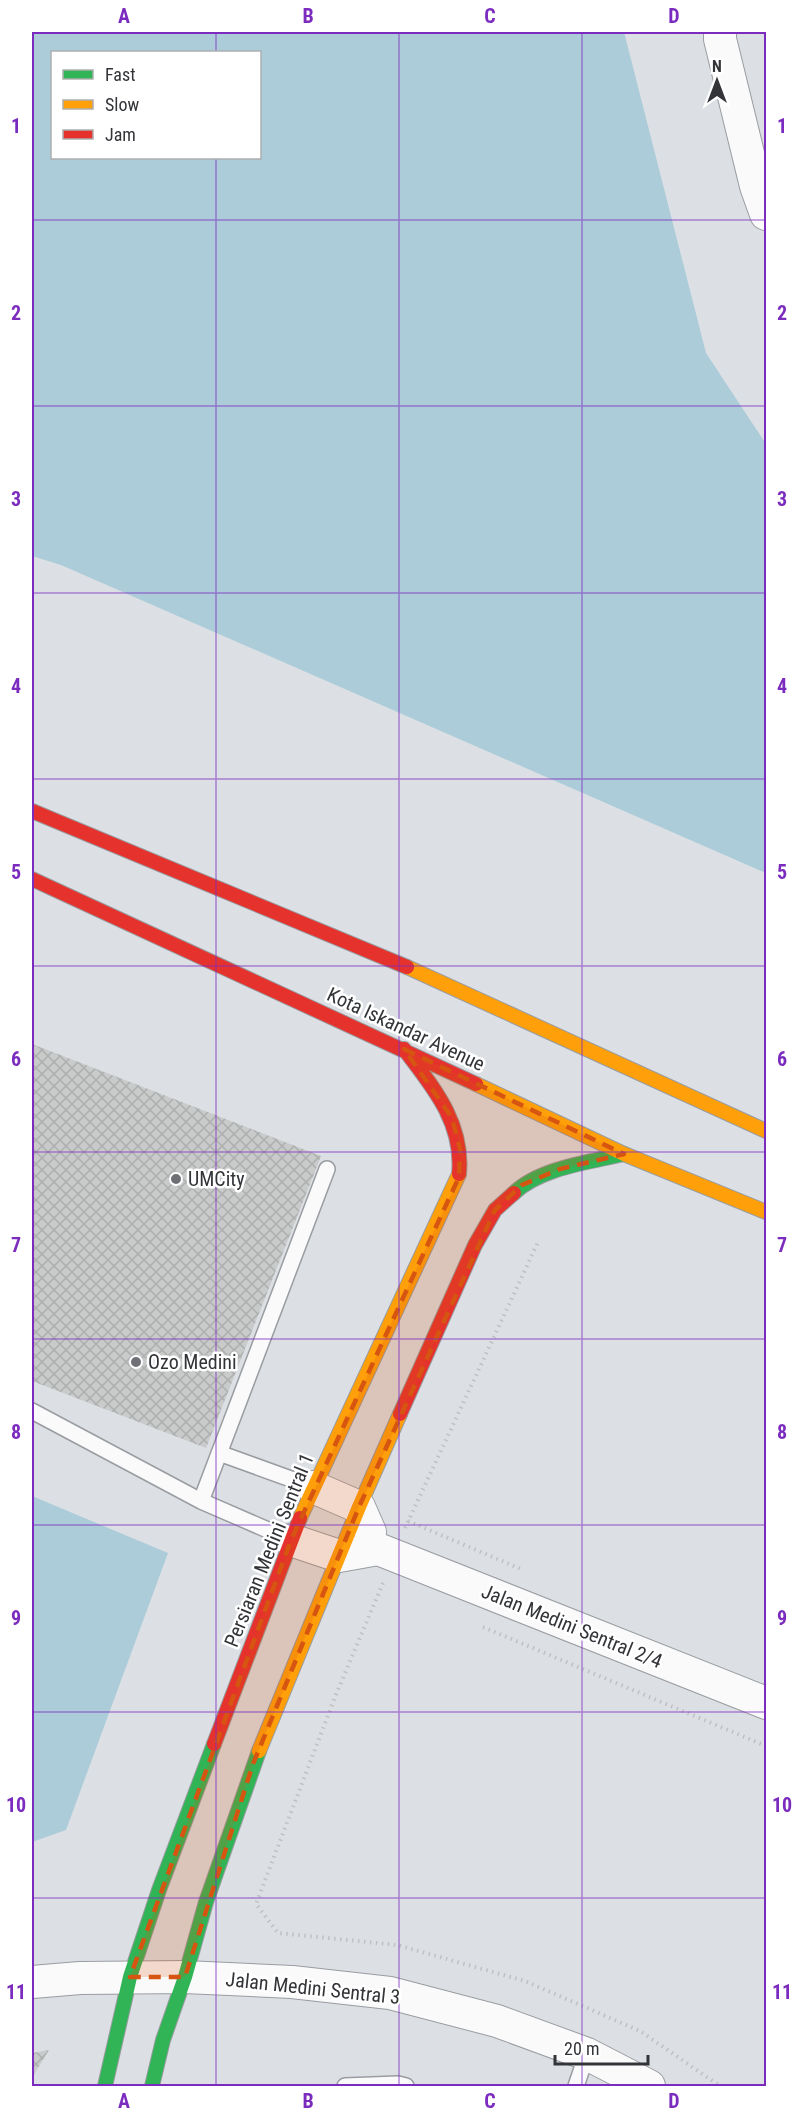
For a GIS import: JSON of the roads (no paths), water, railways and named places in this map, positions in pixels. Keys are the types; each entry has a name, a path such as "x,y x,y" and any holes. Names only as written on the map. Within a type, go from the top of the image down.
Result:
{"main road":[{"path":"32,811 369,950 766,1131"},
{"name":"Kota Iskandar Avenue","path":"32,879 404,1049 624,1154 766,1212"},
{"name":"Persiaran Medini Sentral 1","path":"105,2086 130,1977 159,1890 291,1540 459,1177 460,1149 452,1118 404,1049"},
{"path":"152,2086 163,2040 185,1977 206,1902 253,1764 359,1507 475,1245 495,1210 522,1185 560,1169 624,1154"}],"street":[{"path":"720,32 756,186 766,214"},
{"path":"291,1540 339,1556 386,1552 359,1507 314,1487"},
{"name":"Jalan Medini Sentral 2/4","path":"386,1552 766,1703"},
{"name":"Jalan Medini Sentral 3","path":"32,1982 185,1977 292,1982 390,1993 498,2021 587,2054 649,2086"}],"lane":[{"path":"201,1500 327,1169"},
{"path":"32,1411 201,1500 291,1540"},
{"path":"219,1453 314,1487"},
{"path":"576,2086 587,2054"},
{"path":"345,2086 398,2084 406,2086"}],"water":[{"path":"32,32 624,32 706,353 766,444 766,873 61,565 32,556"},
{"path":"32,1496 168,1553 66,1830 32,1842"}],"place":[{"name":"UMCity","path":"176,1179"},
{"name":"Ozo Medini","path":"136,1362"}]}
